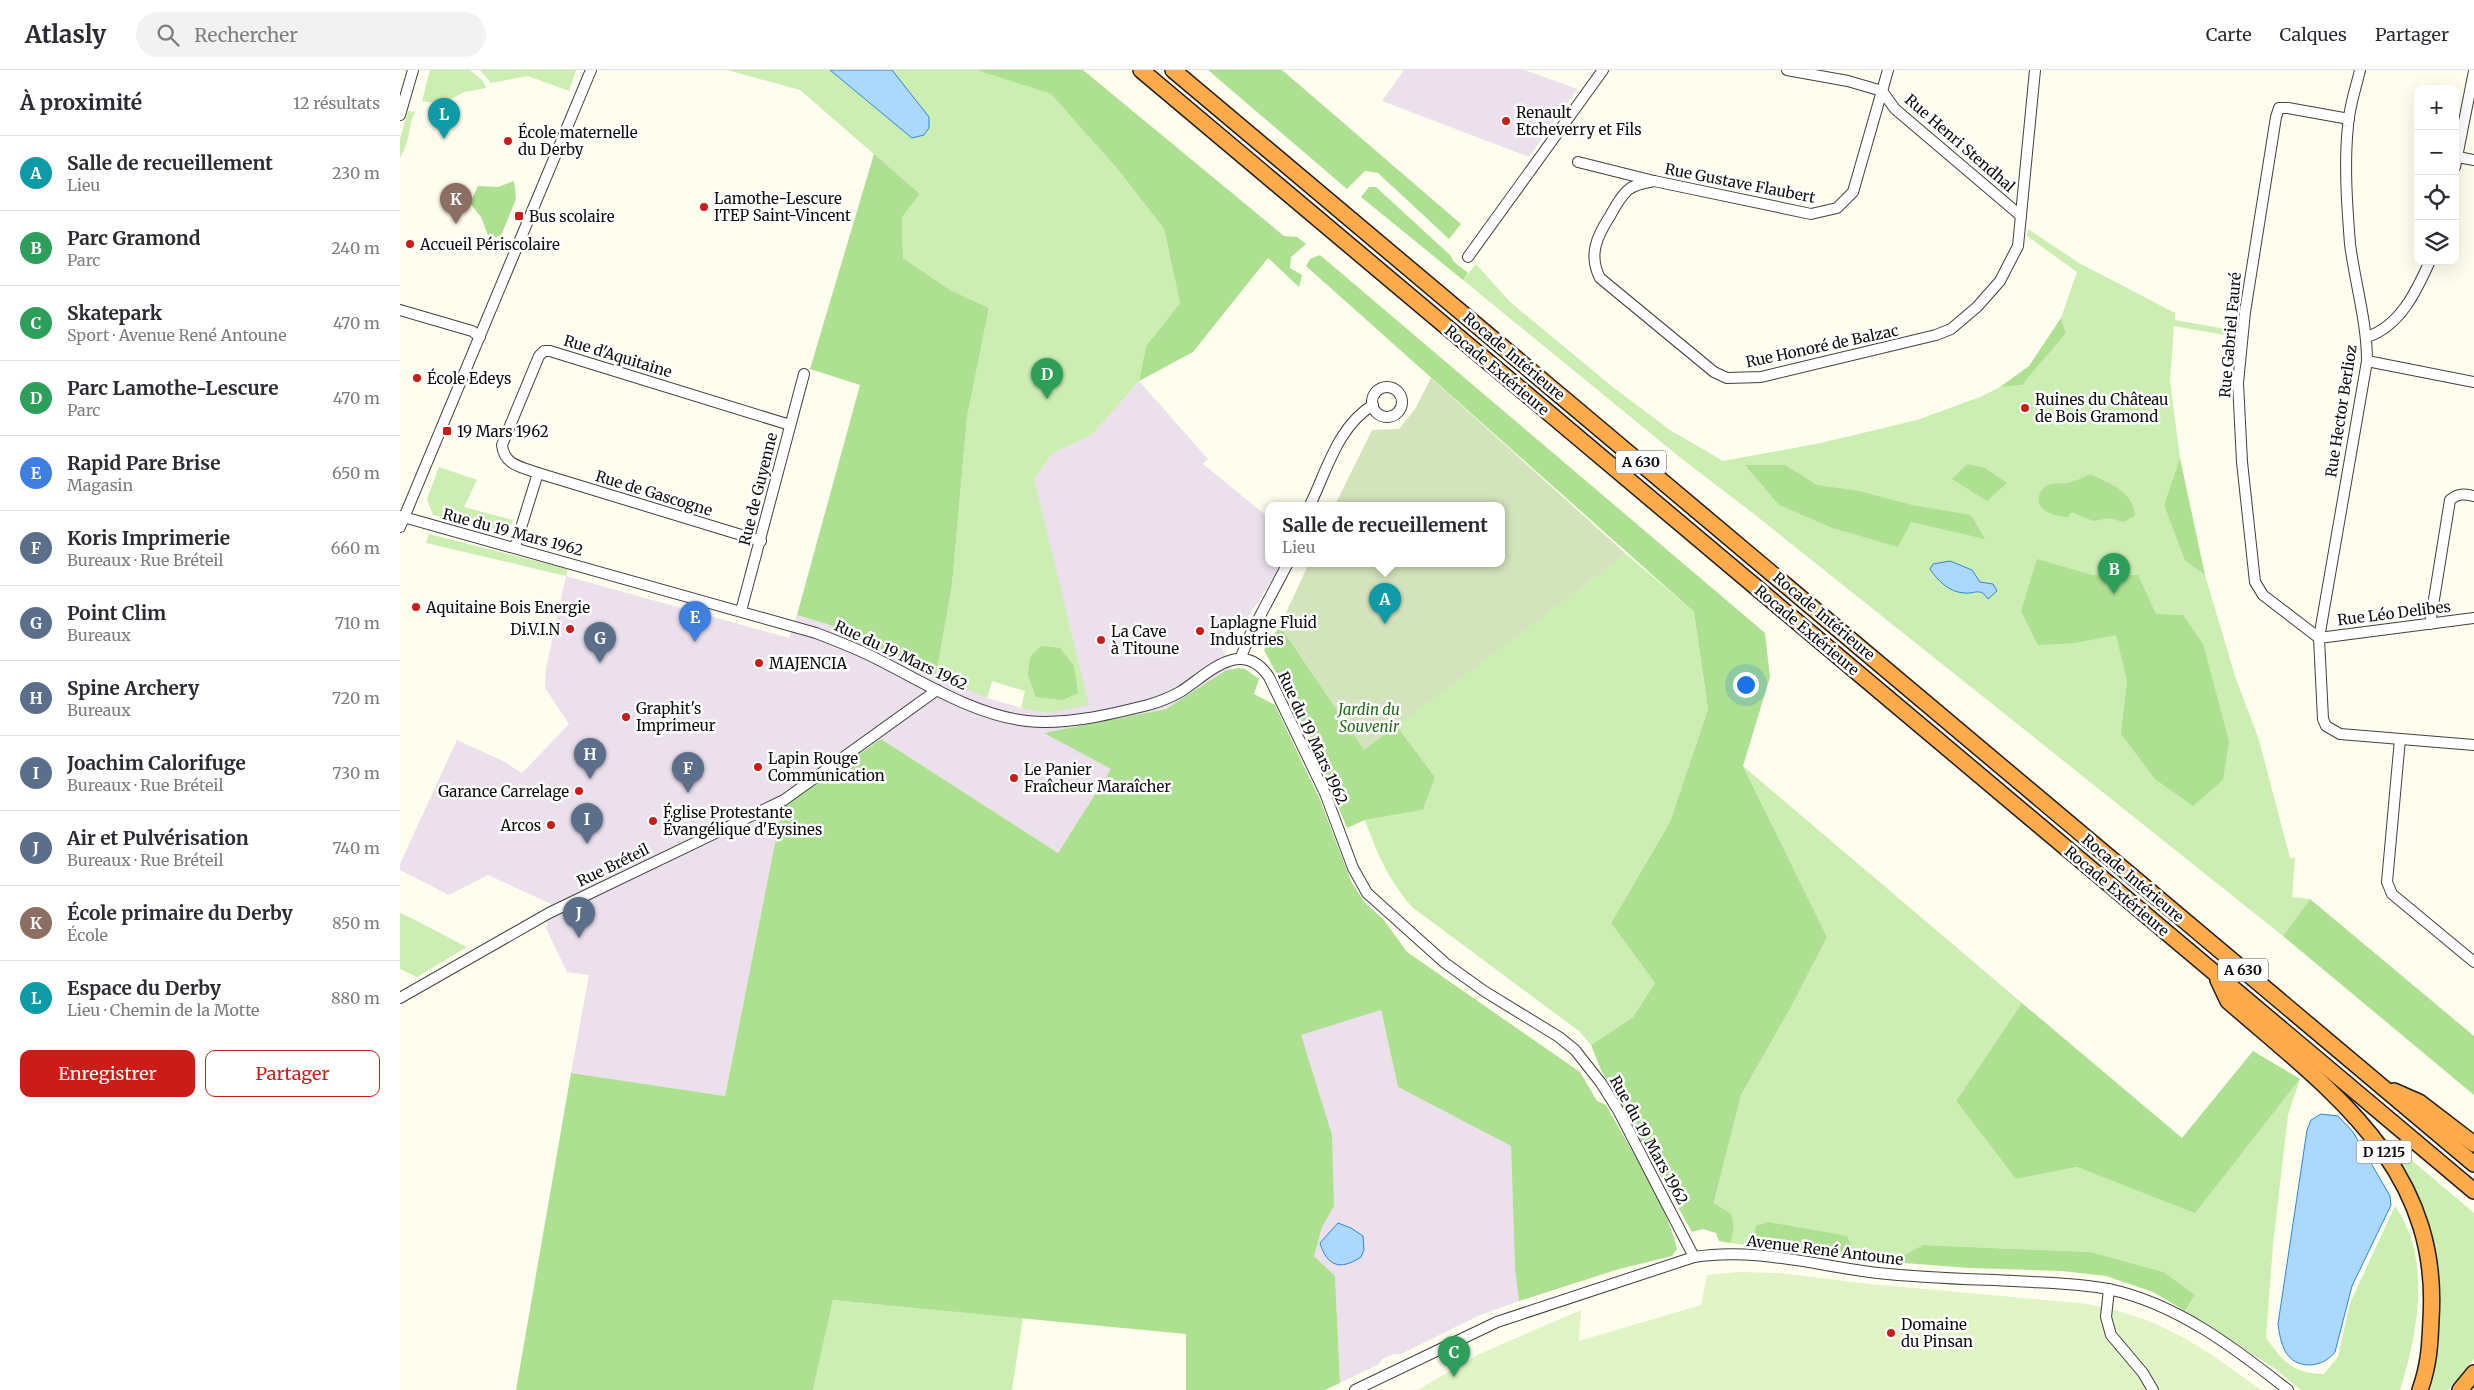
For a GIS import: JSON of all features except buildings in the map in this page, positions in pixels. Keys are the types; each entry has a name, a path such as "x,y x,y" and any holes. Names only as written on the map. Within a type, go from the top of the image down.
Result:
{"highway":[{"name":"Rocade Extérieure","path":"1141,70 2474,1191"},
{"name":"Rocade Intérieure","path":"1173,70 2474,1164"},
{"name":"D 1215","path":"2214,972 2228,1001 2357,1117 2386,1154 2405,1187 2418,1217 2428,1253 2433,1294 2428,1366 2420,1390"},
{"path":"2377,1083 2419,1102 2474,1144"},
{"path":"2460,1390 2474,1373"}],"street":[{"path":"400,115 413,70"},
{"path":"401,520 480,337 591,70"},
{"path":"1468,257 1603,70"},
{"path":"1787,70 1848,81 1882,91"},
{"name":"Rue Gustave Flaubert","path":"1578,162 1654,181 1811,214 1837,208 1853,192 1888,70"},
{"path":"2021,216 2035,70"},
{"name":"Rue Hector Berlioz","path":"2360,70 2349,119 2346,153 2350,244 2367,337 2367,361 2319,638 2323,719 2326,726 2333,732 2340,734 2400,738"},
{"path":"2459,147 2474,71"},
{"name":"Rue Henri Stendhal","path":"1882,91 1895,109 2021,216"},
{"name":"Rue Gabriel Fauré","path":"2319,638 2263,595 2256,582 2242,462 2238,383 2245,312 2279,108 2349,119"},
{"path":"2459,162 2474,160"},
{"name":"Rue Honoré de Balzac","path":"1654,181 1638,184 1628,189 1619,199 1597,236 1594,262 1596,270 1600,278 1697,359 1714,372 1727,378 1760,377 1936,335 1951,329 1977,307 2000,281 2010,265 2018,246 2021,216"},
{"path":"2367,337 2387,329 2395,321 2428,265"},
{"path":"400,310 472,331 480,337"},
{"name":"Rue d'Aquitaine","path":"538,473 510,463 502,454 502,445 539,356 547,351 790,425"},
{"path":"2367,361 2474,382"},
{"name":"Rue de Guyenne","path":"741,611 804,374"},
{"path":"1311,502 1347,427 1358,414 1373,405"},
{"path":"515,547 538,473"},
{"name":"Rue de Gascogne","path":"538,473 761,541"},
{"path":"2430,624 2450,500 2455,495 2474,496"},
{"name":"Rue du 19 Mars 1962","path":"401,520 515,547 798,627 847,644 937,690 1011,718 1042,722 1065,721 1114,713 1158,703 1181,691 1227,660 1240,659 1255,664 1263,669 1268,677 1325,793 1353,868 1367,893 1445,963 1484,991 1559,1036 1575,1050 1601,1082 1618,1110 1694,1257"},
{"path":"1240,659 1251,633 1286,567"},
{"name":"Rue Léo Delibes","path":"2319,638 2474,618"},
{"name":"Rue Bréteil","path":"400,998 549,913 784,800 937,690"},
{"path":"2474,745 2400,738 2388,882 2392,894 2474,962"},
{"name":"Avenue René Antoune","path":"1355,1390 1497,1322 1694,1257 1713,1254 1754,1256 1887,1274 2047,1283 2109,1289 2152,1303 2196,1325 2288,1390"},
{"path":"2109,1289 2106,1317 2110,1335 2144,1373 2153,1390"}],"shaded area":[{"path":"1404,70 1525,70 1577,89 1529,157 1382,101"},
{"path":"1139,381 1208,459 1203,464 1265,515 1265,567 1278,567 1274,577 1246,620 1220,644 1232,669 1166,709 1045,733 1111,769 1058,853 881,739 782,808 725,1096 571,1073 589,975 567,972 546,928 551,904 488,875 449,895 400,870 400,864 457,740 503,761 522,773 569,724 545,688 546,668 566,576 789,638 797,615 830,625 987,698 1047,713 1034,479 1053,453 1092,435"},
{"path":"1381,1010 1398,1087 1511,1146 1515,1269 1519,1301 1478,1316 1401,1354 1394,1354 1382,1359 1379,1364 1340,1383 1335,1276 1314,1256 1322,1227 1334,1206 1300,1035"}],"green space":[{"path":"430,70 470,70 483,81 486,88 464,92 442,104 422,101"},
{"path":"480,70 576,70 569,91 528,76 491,83"},
{"path":"727,70 976,70 1051,94 1120,172 1164,229 1180,303 1146,346 1139,381 1092,435 1053,453 1034,479 1089,705 1047,713 1021,708 1025,691 992,681 987,698 936,675 952,585 967,417 989,308 950,290 903,258 902,217 920,194 800,90"},
{"path":"976,70 1083,70 1284,236 1297,237 1306,244 1291,257 1290,268 1302,275 1299,287 1268,258 1193,352 1139,381 1146,346 1180,303 1164,229 1120,172 1051,94"},
{"path":"1208,70 1282,70 1461,224 1449,239 1378,173 1365,171 1347,189"},
{"path":"408,111 415,112 406,145 400,158 400,139"},
{"path":"874,154 920,194 902,217 903,258 950,290 989,308 967,417 952,585 936,675 830,625 797,615 860,385 810,369"},
{"path":"514,181 516,199 501,236 489,238 481,217 470,203 478,186 498,187"},
{"path":"1369,187 1376,187 1450,255 1454,262 1468,273 1463,280 1361,197"},
{"path":"2028,229 2079,263 2175,313 2175,320 2237,331 2236,337 2174,326 2170,381 2180,458 2164,505 2185,561 2205,575 2235,676 2259,740 2290,858 2295,858 2292,897 2310,899 2283,936 1754,514 1682,459 1463,280 1476,264 1510,302 1614,388 1670,430 1723,461 1821,443 1917,420 1980,397 2000,387 2022,385 2066,333 2061,318 2077,272 2027,236"},
{"path":"1320,255 1765,633 1770,677 1743,766 1827,937 1790,1009 1741,1095 1714,1203 1731,1214 1734,1227 1731,1243 1719,1241 1716,1233 1703,1229 1692,1232 1601,1070 1591,1045 1633,1017 1655,983 1611,923 1670,822 1708,709 1694,612 1306,266 1310,259"},
{"path":"2061,318 2066,333 2022,385 2000,387 2029,366"},
{"name":"Jardin du Souvenir","path":"1431,378 1626,554 1364,750 1280,626 1307,567 1505,567 1505,502 1336,502 1372,430 1399,429 1415,409"},
{"path":"2180,458 2205,575 2185,561 2164,505"},
{"path":"1967,464 1985,468 2007,483 1987,501 1952,479"},
{"path":"1745,465 1785,465 1817,485 1859,491 1912,505 1971,515 1985,539 1911,522 1898,547 1833,528 1779,505"},
{"path":"439,467 477,480 464,507 513,520 510,529 500,530 433,515 427,499"},
{"path":"2090,474 2120,489 2130,500 2135,516 2123,522 2110,518 2093,521 2072,512 2068,517 2057,516 2046,511 2039,504 2040,493 2046,486 2071,482"},
{"path":"429,534 568,569 566,576 426,543"},
{"path":"1626,554 1694,612 1708,709 1670,822 1611,923 1655,983 1633,1017 1591,1045 1579,1031 1412,907 1384,866 1365,820 1423,810 1435,777 1396,725"},
{"path":"2037,559 2092,575 2138,575 2156,614 2183,615 2203,644 2229,741 2223,780 2193,806 2155,779 2121,734 2127,681 2116,635 2075,643 2038,645 2021,611"},
{"path":"1280,626 1364,749 1396,725 1435,777 1423,810 1365,820 1347,828 1308,734 1264,650"},
{"path":"1041,646 1060,648 1074,666 1078,693 1063,700 1036,697 1028,675 1030,657"},
{"path":"1238,668 1245,669 1259,679 1254,694 1275,705 1320,800 1351,881 1364,902 1384,920 1407,952 1580,1072 1597,1101 1606,1105 1636,1157 1665,1214 1677,1249 1672,1256 1619,1269 1519,1301 1515,1269 1511,1146 1398,1087 1381,1010 1301,1035 1332,1135 1334,1206 1322,1227 1314,1256 1335,1276 1340,1383 1325,1390 1186,1390 1186,1334 833,1300 813,1390 516,1390 571,1073 725,1096 782,808 881,739 1058,853 1111,769 1044,733 1166,709 1225,671"},
{"path":"1743,766 2022,1003 1956,1101 2016,1179 2077,1167 2195,1212 2300,1079 2288,1115 2273,1245 2266,1338 2278,1354 2290,1365 2304,1371 2324,1374 2338,1357 2350,1303 2395,1206 2407,1226 2418,1272 2416,1320 2412,1345 2400,1390 2301,1390 2274,1368 2185,1311 2195,1295 2090,1252 1923,1245 1891,1262 1857,1257 1847,1236 1756,1226 1751,1246 1731,1243 1734,1227 1714,1204 1741,1095 1790,1009 1827,937"},
{"path":"2310,899 2474,1036 2474,1095 2283,936"},
{"path":"400,913 467,947 417,977 400,969"},
{"path":"2022,1003 2182,1138 2253,1051 2300,1079 2195,1213 2077,1167 2016,1179 1956,1101"},
{"path":"2382,1135 2474,1213 2474,1359 2448,1390 2430,1390 2436,1365 2439,1331 2439,1296 2432,1247 2417,1201"},
{"path":"1768,1222 1847,1236 1857,1257 1751,1246 1756,1226"},
{"path":"1923,1245 2090,1252 2163,1272 2195,1295 2185,1311 2153,1292 2106,1276 2062,1271 1970,1268 1891,1262"},
{"name":"Domaine du Pinsan","path":"1737,1272 1779,1273 1870,1284 2079,1303 2106,1308 2154,1323 2176,1334 2218,1359 2261,1390 1418,1390 1477,1355 1581,1310 1579,1341 1701,1305 1707,1275"},
{"path":"833,1300 1023,1317 1012,1390 813,1390"}],"water":[{"path":"830,70 892,70 929,117 929,128 924,135 912,138"},
{"path":"1950,561 1972,570 1980,582 1993,584 1997,591 1988,599 1980,592 1964,593 1953,591 1940,582 1930,569 1933,564"},
{"path":"2321,1114 2338,1116 2353,1132 2390,1196 2391,1205 2352,1286 2335,1352 2324,1361 2310,1365 2296,1362 2285,1351 2278,1324 2307,1130 2311,1120"},
{"path":"1338,1223 1351,1228 1363,1236 1364,1250 1361,1257 1341,1265 1335,1264 1326,1257 1320,1243"}],"place":[{"name":"Renault Etcheverry et Fils","path":"1506,121"},
{"name":"Espace du Derby","path":"444,139"},
{"name":"École maternelle du Derby","path":"508,141"},
{"name":"Lamothe-Lescure ITEP Saint-Vincent","path":"704,207"},
{"name":"Bus scolaire","path":"519,216"},
{"name":"École primaire du Derby","path":"456,224"},
{"name":"Accueil Périscolaire","path":"410,244"},
{"name":"École Edeys","path":"417,378"},
{"name":"Parc Lamothe-Lescure","path":"1047,399"},
{"name":"Ruines du Château de Bois Gramond","path":"2025,408"},
{"name":"19 Mars 1962","path":"447,431"},
{"name":"Parc Gramond","path":"2114,594"},
{"name":"Aquitaine Bois Energie","path":"416,607"},
{"name":"Salle de recueillement","path":"1385,624"},
{"name":"Di.V.I.N","path":"570,629"},
{"name":"Laplagne Fluid Industries","path":"1200,631"},
{"name":"La Cave à Titoune","path":"1101,640"},
{"name":"Rapid Pare Brise","path":"695,642"},
{"name":"Point Clim","path":"600,663"},
{"name":"MAJENCIA","path":"759,663"},
{"name":"Graphit's Imprimeur","path":"626,717"},
{"name":"Lapin Rouge Communication","path":"758,767"},
{"name":"Le Panier Fraîcheur Maraîcher","path":"1014,778"},
{"name":"Spine Archery","path":"590,779"},
{"name":"Garance Carrelage","path":"579,791"},
{"name":"Koris Imprimerie","path":"688,793"},
{"name":"Église Protestante Évangélique d'Eysines","path":"653,821"},
{"name":"Arcos","path":"551,825"},
{"name":"Joachim Calorifuge","path":"587,844"},
{"name":"Air et Pulvérisation","path":"579,938"},
{"name":"Domaine du Pinsan","path":"1891,1333"},
{"name":"Skatepark","path":"1454,1377"}]}
